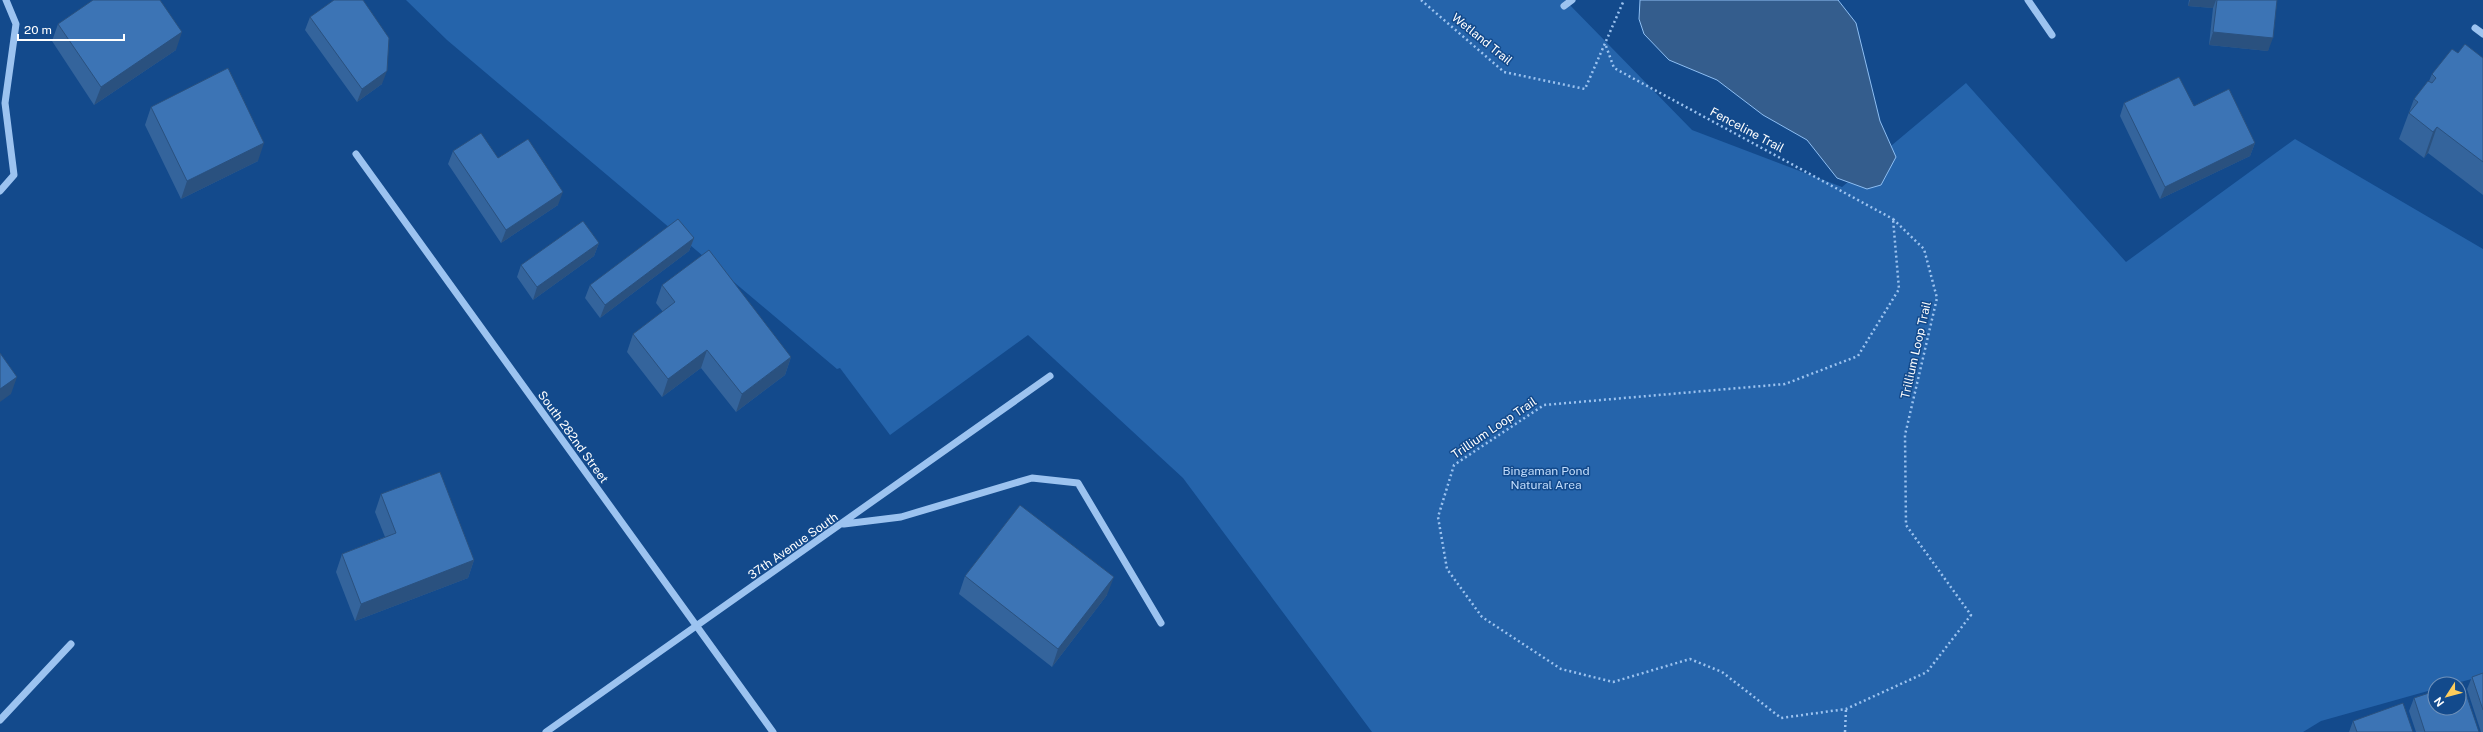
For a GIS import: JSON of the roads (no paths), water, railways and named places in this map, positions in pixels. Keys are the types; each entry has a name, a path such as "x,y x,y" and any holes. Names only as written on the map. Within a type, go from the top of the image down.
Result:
{"street":[{"path":"0,191 14,175 5,102 16,24 6,0"},
{"path":"1564,6 1572,0"},
{"path":"2028,0 2052,35"},
{"path":"2475,28 2483,34"},
{"name":"South 282nd Street","path":"356,154 696,628 773,732"},
{"name":"37th Avenue South","path":"546,732 696,628 1050,376"},
{"path":"841,524 901,517 1032,478 1078,483 1161,623"},
{"path":"0,720 71,644"}],"park label":[{"name":"Bingaman Pond Natural Area","path":"1546,478"}]}
